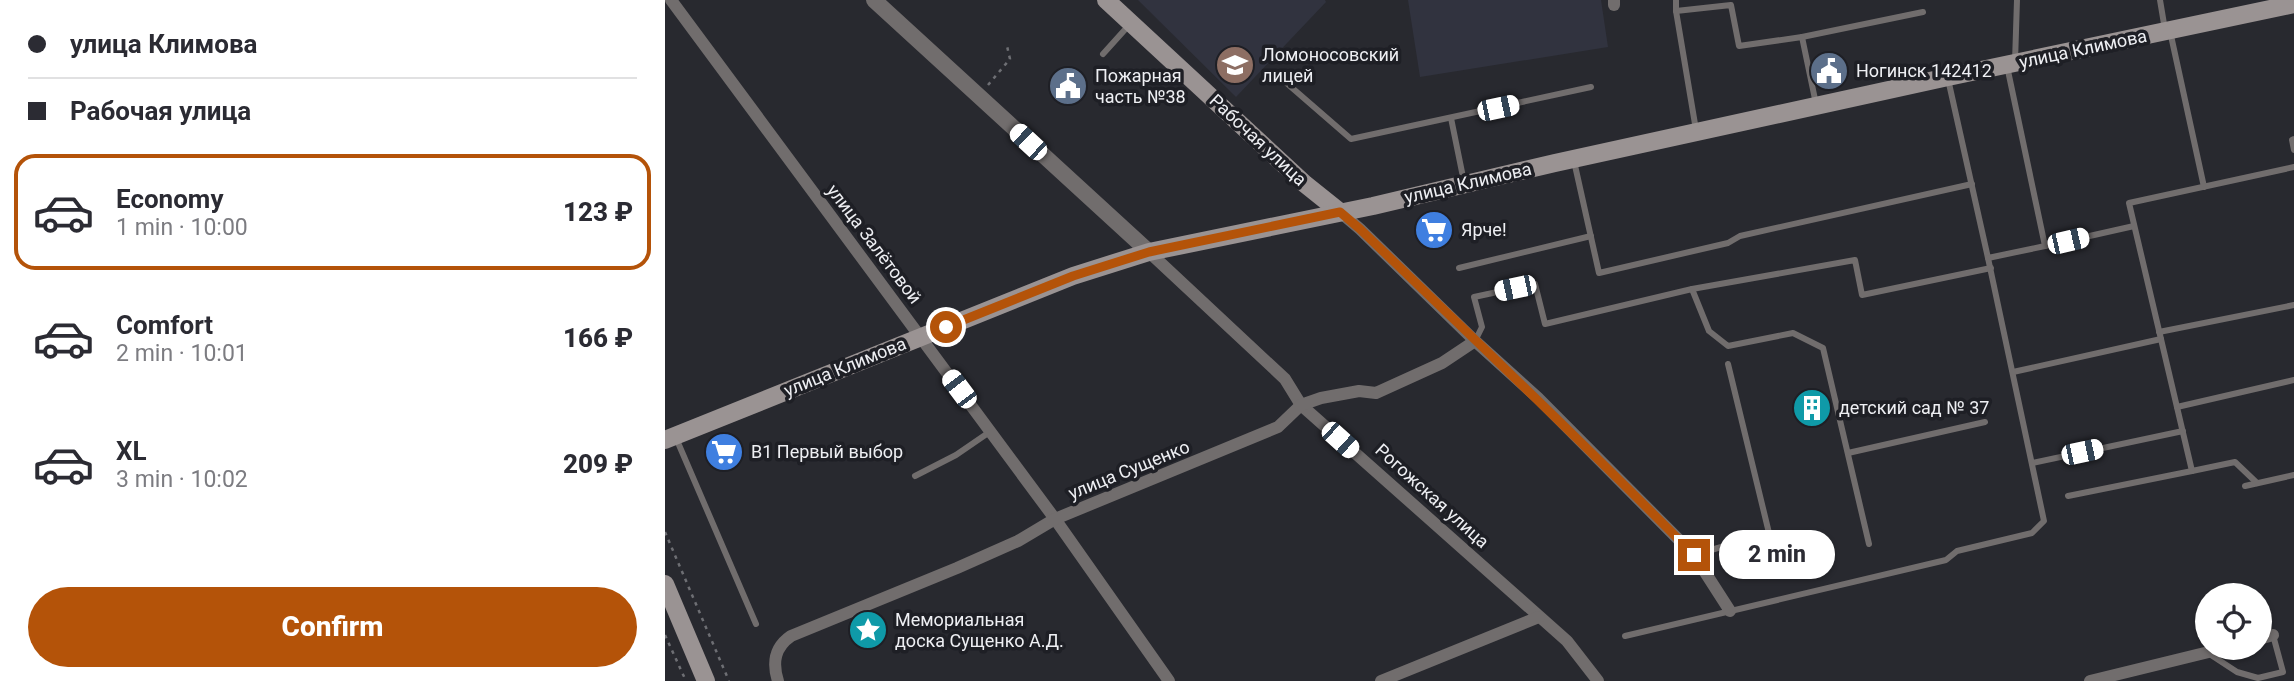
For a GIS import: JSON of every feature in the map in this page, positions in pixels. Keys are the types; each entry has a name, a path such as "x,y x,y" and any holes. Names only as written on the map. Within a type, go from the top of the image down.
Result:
{"main road":[{"name":"Рабочая улица","path":"1106,0 1305,184 1340,212"},
{"name":"улица Климова","path":"670,438 1073,276 1149,252 1340,212 1573,158 2294,4"},
{"path":"665,584 706,681"}],"street":[{"name":"улица Залётовой","path":"671,0 1055,519 1169,681"},
{"name":"Рогожская улица","path":"874,0 1285,379 1301,405 1567,641 1598,681"},
{"name":"Рабочая улица","path":"1340,212 1538,398 1694,555 1730,611"},
{"name":"улица Сущенко","path":"778,681 775,659 778,649 791,636 1018,541 1055,519 1278,427 1301,405 1321,398 1359,391 1376,393 1442,363 1475,341"},
{"path":"1381,681 1539,618"},
{"path":"2090,681 2136,676 2195,656"}],"lane":[{"path":"1676,0 1696,132"},
{"path":"2017,0 2011,64 2045,246"},
{"path":"2160,0 2204,187"},
{"path":"1676,10 1731,5 1739,46 1802,37 1923,12"},
{"path":"1103,54 1131,23"},
{"path":"1802,37 1816,106"},
{"path":"1625,636 1946,561 1957,551 2032,533 2044,521 1948,77"},
{"path":"1283,80 1351,139 1591,87"},
{"path":"1451,118 1465,184"},
{"path":"2294,139 2294,150"},
{"path":"1573,158 1599,273 1728,243 1740,236 1972,184"},
{"path":"2192,471 2129,203 2294,167"},
{"path":"1988,258 2134,226"},
{"path":"1458,268 1591,236"},
{"path":"1475,341 1482,327 1474,297 1535,284 1545,324 1692,289 1855,260 1862,295 1991,268"},
{"path":"1692,289 1709,331 1728,346 1793,332 1823,348 1869,544"},
{"path":"2013,372 2294,305"},
{"path":"1694,555 1769,533 1728,364"},
{"path":"2177,407 2294,380"},
{"path":"1848,453 1985,422"},
{"path":"2032,463 2183,431"},
{"path":"915,477 991,432"},
{"path":"670,438 756,624"},
{"path":"2068,496 2235,462 2257,483"},
{"path":"2245,486 2294,475"},
{"path":"2273,635 2288,681"},
{"path":"2218,660 2237,672 2258,678 2283,672"}],"path":[{"path":"988,85 1010,60 1007,46"},
{"path":"665,532 729,681"},
{"path":"665,635 686,681"}],"shaded area":[{"name":"Ломоносовский лицей","path":"1138,0 1325,0 1326,2 1236,97"},
{"path":"1408,0 1601,0 1608,47 1420,77"}],"place":[{"name":"Ломоносовский лицей","path":"1235,65"},
{"name":"Ногинск 142412","path":"1829,71"},
{"name":"Пожарная часть №38","path":"1068,86"},
{"name":"Ярче!","path":"1434,230"},
{"name":"детский сад № 37","path":"1812,408"},
{"name":"В1 Первый выбор","path":"724,452"},
{"name":"Мемориальная доска Сущенко А.Д.","path":"868,630"}],"route":[{"path":"946,327 1073,276 1149,252 1340,212 1538,398 1694,555"}]}
